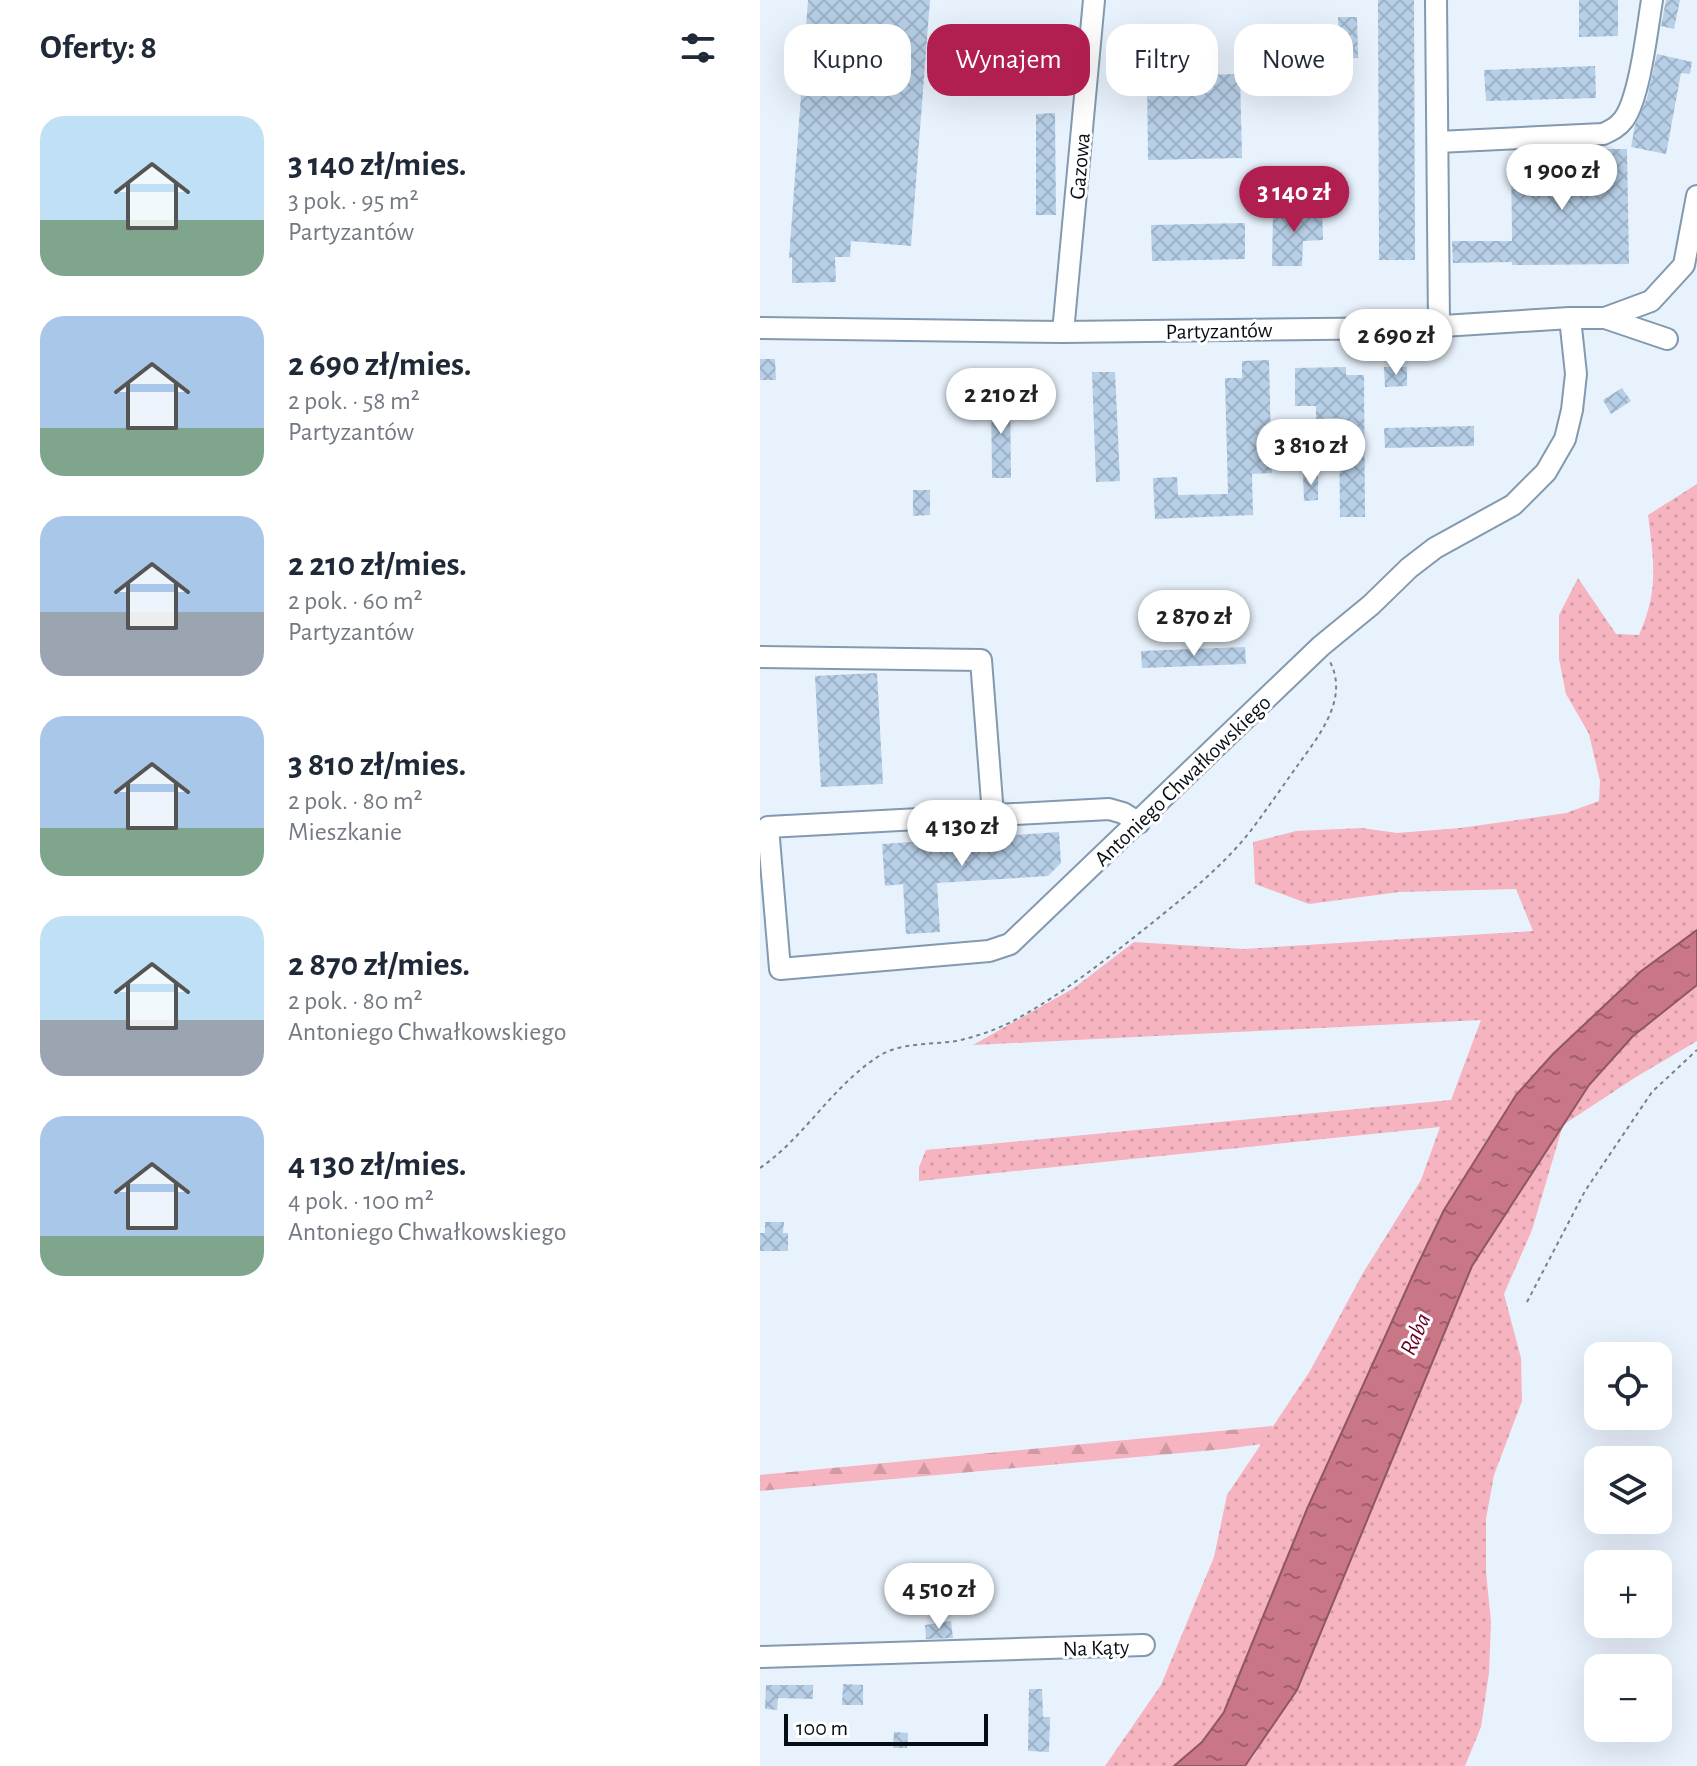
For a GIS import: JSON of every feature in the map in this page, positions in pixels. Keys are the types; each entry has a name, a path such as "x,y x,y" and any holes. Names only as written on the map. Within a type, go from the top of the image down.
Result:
{"street":[{"name":"Gazowa","path":"1063,332 1094,0"},
{"path":"1436,0 1439,326"},
{"path":"1438,142 1603,134 1615,129 1626,117 1633,98 1652,0"},
{"name":"Partyzantów","path":"760,328 1063,332 1439,326 1605,318 1651,301 1690,267 1697,196"},
{"name":"Antoniego Chwałkowskiego","path":"993,815 768,827 780,969 989,951 1010,944 1321,646 1371,605 1409,568 1435,548 1513,505 1546,472 1565,439 1572,410 1576,374 1570,318"},
{"path":"1605,318 1667,339"},
{"path":"760,657 981,660 993,815 1109,809 1139,823"},
{"name":"Na Kąty","path":"760,1657 1144,1645"}],"path":[{"path":"760,1168 779,1155 834,1095 882,1054 907,1046 958,1040 989,1032 1014,1020 1069,986 1197,887 1248,834 1330,720 1335,691 1332,666 1321,646"},
{"path":"1527,1302 1585,1191 1652,1092 1697,1050"}],"green space":[{"path":"1697,484 1697,930 1640,972 1553,1054 1516,1095 1444,1210 1307,1509 1224,1712 1202,1742 1174,1766 1105,1766 1161,1685 1214,1557 1227,1495 1310,1371 1363,1273 1421,1180 1440,1127 919,1181 919,1167 926,1150 1451,1100 1481,1020 973,1045 1074,988 1134,942 1243,949 1533,931 1516,889 1399,892 1309,904 1255,884 1253,842 1296,831 1362,828 1397,833 1460,828 1566,813 1599,801 1600,781 1589,734 1566,694 1559,659 1559,615 1578,578 1616,634 1639,635 1652,590 1648,515"},
{"path":"1697,985 1697,1041 1563,1125 1589,1085 1633,1036"},
{"path":"1563,1125 1532,1230 1504,1294 1521,1358 1522,1401 1494,1475 1486,1519 1486,1572 1491,1621 1489,1673 1481,1727 1465,1766 1245,1766 1254,1756 1335,1595 1472,1266"},
{"path":"1273,1426 1262,1444 1225,1449 760,1491 760,1475"}],"water":[{"name":"Raba","path":"1697,930 1697,985 1633,1036 1589,1085 1472,1266 1297,1690 1245,1766 1174,1766 1202,1742 1224,1712 1307,1509 1444,1210 1516,1095 1553,1054 1640,972"}],"building":[{"path":"808,0 930,0 911,246 851,241 850,257 835,257 836,282 792,283 792,257 789,258 801,96 911,96 911,24 806,24"},
{"path":"1378,0 1414,0 1415,260 1379,260"},
{"path":"1579,0 1618,0 1618,36 1579,37"},
{"path":"1666,0 1680,0 1674,29 1661,26"},
{"path":"1338,17 1357,17 1358,58 1353,58 1353,24 1338,24"},
{"path":"1657,54 1692,62 1690,74 1681,73 1666,154 1631,147"},
{"path":"1595,66 1596,98 1486,101 1484,70"},
{"path":"1218,74 1234,74 1234,96 1241,96 1242,158 1148,160 1147,96 1218,96"},
{"path":"1055,113 1056,215 1036,215 1036,114"},
{"path":"1585,149 1627,149 1629,264 1453,263 1452,241 1512,241 1511,154 1585,153"},
{"path":"1322,208 1323,240 1303,241 1302,266 1272,266 1273,210"},
{"path":"1245,223 1245,259 1152,261 1151,225"},
{"path":"760,359 775,359 776,380 760,380"},
{"path":"1269,360 1271,444 1307,443 1308,457 1271,458 1272,473 1252,474 1253,515 1155,519 1153,478 1177,477 1178,495 1228,494 1225,378 1242,378 1242,361"},
{"path":"1346,367 1346,375 1364,375 1365,517 1340,517 1339,418 1316,419 1316,406 1295,406 1295,368"},
{"path":"1384,367 1407,367 1407,386 1385,387"},
{"path":"1092,372 1115,372 1120,481 1096,482"},
{"path":"1622,388 1631,401 1611,414 1603,400"},
{"path":"991,395 1010,395 1011,478 992,478"},
{"path":"1474,426 1474,446 1385,448 1384,428"},
{"path":"1318,473 1318,500 1304,501 1303,474"},
{"path":"913,490 930,490 930,515 913,516"},
{"path":"1245,647 1246,664 1142,668 1141,651"},
{"path":"877,673 883,784 821,787 815,676"},
{"path":"1059,832 1061,863 1048,876 937,883 940,932 906,934 903,884 885,886 882,844"},
{"path":"765,1222 784,1222 783,1233 788,1233 788,1251 760,1251 760,1233 765,1233"},
{"path":"951,1621 953,1638 926,1639 925,1625"},
{"path":"843,1684 863,1685 863,1705 842,1705"},
{"path":"766,1685 813,1685 813,1699 778,1698 777,1710 765,1709"},
{"path":"1029,1689 1042,1689 1043,1717 1050,1717 1049,1752 1028,1751"},
{"path":"894,1732 908,1733 907,1748 893,1748"}]}
